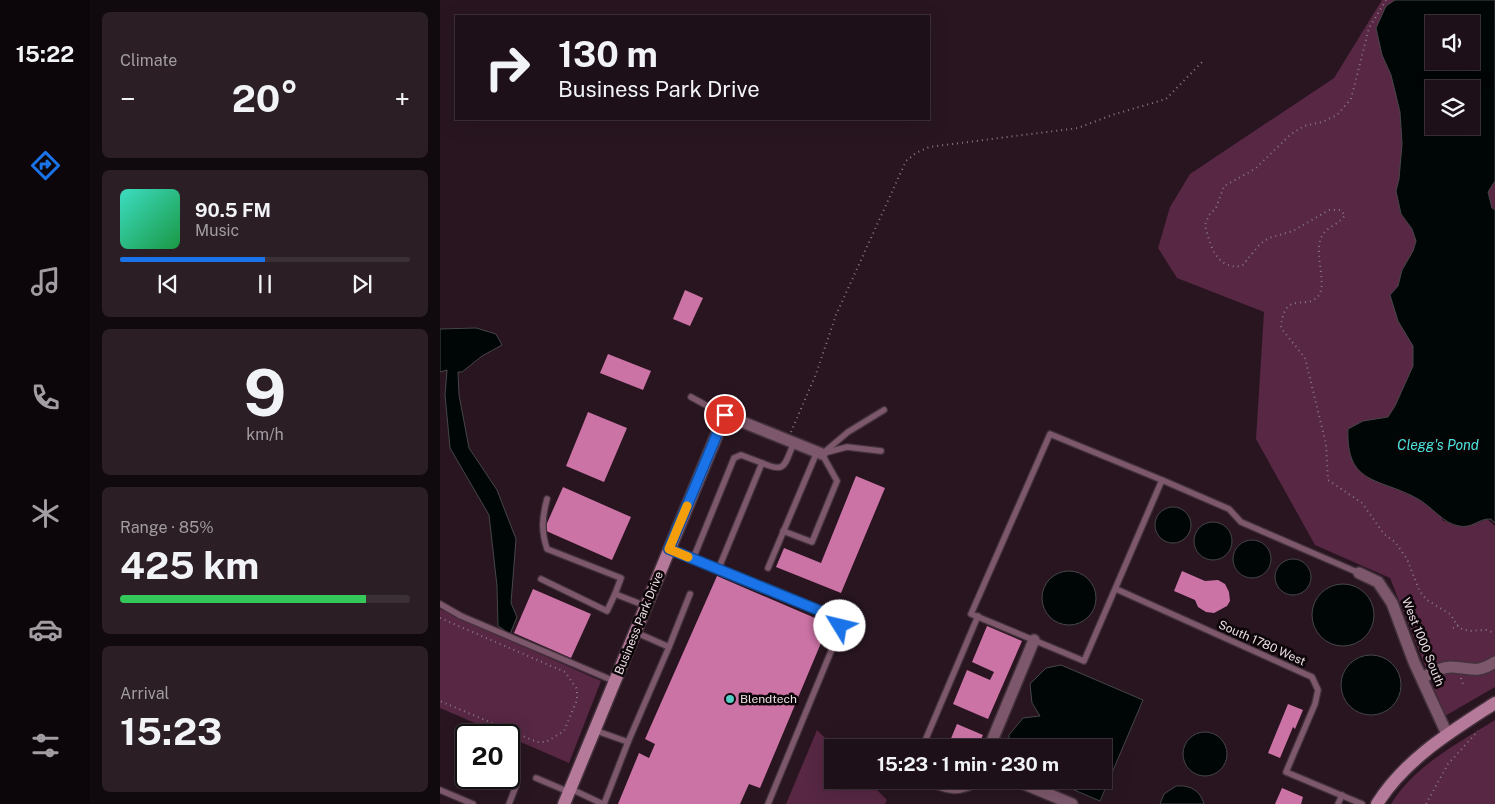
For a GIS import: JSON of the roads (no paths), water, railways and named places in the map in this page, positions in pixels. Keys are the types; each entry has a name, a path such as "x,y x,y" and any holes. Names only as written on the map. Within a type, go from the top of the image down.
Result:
{"street":[{"path":"725,415 819,453"},
{"name":"Business Park Drive","path":"568,795 725,415"},
{"name":"West 1000 South","path":"1359,573 1378,582 1392,603 1447,734"},
{"path":"993,739 1034,640"},
{"path":"1422,678 1452,667 1471,671 1484,669 1495,662"},
{"path":"1377,804 1388,788 1407,767 1447,734 1495,703"},
{"path":"1036,789 1072,804"}],"lane":[{"path":"691,397 725,415"},
{"path":"768,568 819,453 848,432 884,410"},
{"path":"1162,480 1084,661 971,614 1050,434 1162,480 1229,509 1241,522 1359,573"},
{"path":"693,559 734,458 741,454 776,469 780,468 784,465 791,441"},
{"path":"819,453 847,447 881,451"},
{"path":"784,531 812,542 837,481 819,453"},
{"path":"718,570 762,463"},
{"path":"541,580 607,611 621,578 548,549 542,535 542,519 547,499"},
{"path":"669,549 835,617 840,626 768,804"},
{"name":"South 1780 West","path":"1116,589 1312,677 1318,690 1315,704 1286,772 1362,804"},
{"path":"615,594 646,606"},
{"path":"536,778 568,795 604,804 690,594"},
{"path":"440,604 460,616 614,682"},
{"path":"926,739 978,616"},
{"path":"635,632 669,647"},
{"path":"594,730 628,742"},
{"path":"508,804 515,789"},
{"path":"942,789 949,792 966,789"},
{"path":"440,790 473,804"},
{"path":"1338,804 1342,795"}],"water":[{"name":"Clegg's Pond","path":"1395,0 1495,0 1495,181 1488,192 1492,208 1495,210 1495,523 1491,519 1487,519 1464,527 1453,525 1418,499 1368,477 1359,470 1353,461 1349,447 1348,429 1363,421 1388,417 1413,366 1413,346 1398,321 1390,295 1398,286 1402,270 1413,251 1416,241 1412,229 1401,214 1396,191 1402,144 1400,112 1391,75 1382,55 1376,28 1386,6"},
{"path":"476,328 496,334 502,345 482,356 462,372 458,372 459,395 469,448 497,490 516,539 511,603 517,617 510,634 498,626 497,586 489,515 450,448 445,395 447,370 440,372 440,329"},
{"path":"1173,507 1186,512 1191,525 1186,538 1173,543 1160,538 1155,525 1160,512"},
{"path":"1213,522 1227,527 1232,541 1227,555 1213,560 1199,555 1194,541 1199,527"},
{"path":"1252,540 1265,546 1271,559 1265,572 1252,578 1239,572 1233,559 1239,546"},
{"path":"1293,559 1300,560 1306,564 1310,570 1310,584 1306,590 1300,594 1293,595 1286,594 1280,590 1276,584 1275,577 1276,570 1280,564 1286,560"},
{"path":"1069,571 1079,573 1088,579 1094,588 1096,598 1094,608 1088,617 1079,623 1069,625 1059,623 1050,617 1044,608 1042,598 1044,588 1050,579 1059,573"},
{"path":"1343,584 1355,586 1365,593 1372,603 1374,615 1372,627 1365,637 1355,644 1343,646 1331,644 1321,637 1314,627 1312,615 1314,603 1321,593 1331,586"},
{"path":"1371,655 1388,660 1396,668 1401,685 1396,702 1388,710 1371,715 1354,710 1346,702 1341,685 1346,668 1354,660"},
{"path":"1061,665 1143,700 1112,773 1112,739 1009,739 1009,735 1023,718 1040,716 1032,703 1030,684 1046,668"},
{"path":"1209,732 1221,738 1226,745 1226,763 1221,770 1214,775 1201,776 1193,773 1186,766 1183,750 1186,742 1193,735"},
{"path":"1176,786 1186,786 1194,789 1200,795 1204,804 1160,804 1164,794"},
{"path":"1072,789 1105,789 1100,801"}],"place":[{"name":"Blendtech","path":"730,699"}]}
